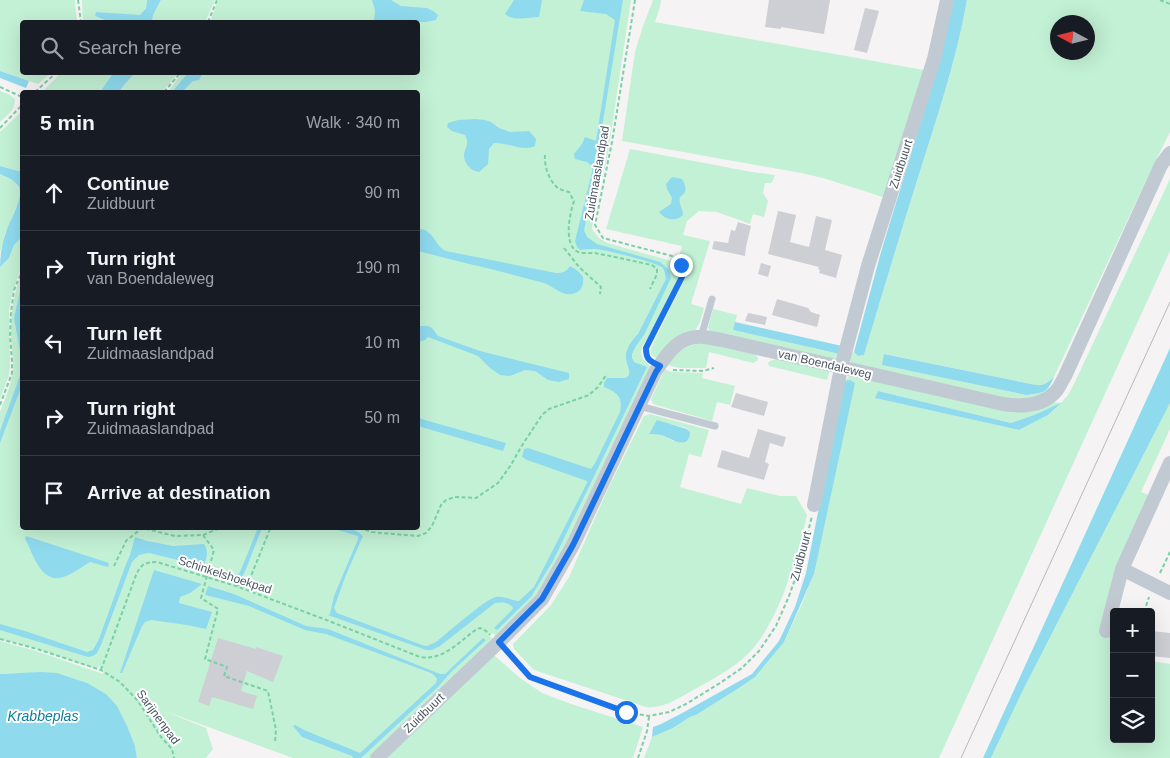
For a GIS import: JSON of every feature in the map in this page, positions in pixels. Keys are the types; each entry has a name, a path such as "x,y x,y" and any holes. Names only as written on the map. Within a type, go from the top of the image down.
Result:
{"street":[{"name":"Zuidbuurt","path":"814,505 841,368 868,266 934,59 947,0"},
{"name":"van Boendaleweg","path":"499,642 542,599 573,545 656,372 673,347 682,341 697,337 722,340 1003,404 1016,406 1038,403 1049,398 1057,390 1160,165 1170,153"},
{"path":"1106,631 1122,569 1170,463"},
{"path":"1122,569 1170,594"},
{"name":"Zuidbuurt","path":"377,758 499,642"}],"lane":[{"path":"701,337 712,299"},
{"path":"639,406 715,426"}],"path":[{"path":"78,0 81,20"},
{"path":"209,20 217,0"},
{"name":"Zuidmaaslandpad","path":"635,0 612,142 596,225 603,238 672,256 681,265 682,277 646,348 646,355 650,361 660,366"},
{"path":"1160,0 1170,4"},
{"path":"37,90 53,75"},
{"path":"166,90 178,75"},
{"path":"0,87 20,96"},
{"path":"0,128 20,107"},
{"path":"545,155 544,161 551,181 560,189 569,192 574,201 570,213 569,227 570,241 574,249 579,252 606,255 652,265 657,269 657,274 650,289"},
{"path":"564,248 579,267 602,287 600,294"},
{"path":"0,405 12,373 11,312 14,290 20,276"},
{"path":"660,366 673,370 703,371 714,368"},
{"path":"366,530 418,536 426,533 432,526 441,505 446,500 455,497 476,498 498,482 542,416 549,409 589,395 598,387 607,374"},
{"name":"Zuidbuurt","path":"499,642 530,677 620,710 639,715 649,716 669,712 720,683 742,668 759,651 776,626 790,596 808,536 814,505"},
{"path":"114,566 126,541 140,530"},
{"path":"150,530 175,536 204,535 215,530"},
{"path":"236,586 245,582 251,576 271,530"},
{"path":"204,535 214,550 201,598 218,609 204,660 227,667 224,676 268,691 276,730 275,742"},
{"name":"Schinkelshoekpad","path":"101,670 140,567 147,562 157,562 236,586 420,657 431,658 441,655 480,628 499,642"},
{"path":"0,639 101,670"},
{"name":"Sarijnenpad","path":"101,670 120,682 138,701 172,749 174,758"},
{"path":"638,758 647,731 649,716"}],"green space":[{"path":"0,0 75,0 77,20 20,20 20,75 49,75 38,84 0,71"},
{"path":"82,0 147,0 146,7 140,16 96,12 95,16 105,20 83,20"},
{"path":"161,0 215,0 206,20 152,20"},
{"path":"218,0 631,0 608,153 592,229 599,238 607,243 675,262 678,266 679,277 642,347 643,359 652,368 558,563 542,592 497,638 493,633 489,636 493,639 487,649 520,678 542,693 643,727 633,758 293,758 162,710 206,728 213,749 206,758 137,758 135,746 57,673 0,674 0,641 103,674 104,669 89,667 37,649 0,639 0,412 13,371 12,312 16,289 20,279 20,530 420,530 420,90 169,90 181,75 420,75 420,20 211,20"},
{"path":"653,0 661,0 655,22 924,70 886,198 801,173 622,141 635,52"},
{"path":"967,0 1170,0 1170,132 1054,377 1044,384 1036,385 885,354 883,365 1026,395 1041,393 1050,387 1047,394 1019,402 851,363 850,360 854,352 858,356 864,355 957,47"},
{"path":"59,75 113,75 101,90 44,90"},
{"path":"133,75 176,75 164,90 120,90"},
{"path":"0,91 15,99 15,103 0,122"},
{"path":"20,113 20,171 0,166 0,132"},
{"path":"630,149 775,175 771,183 765,183 763,193 768,201 764,217 753,214 750,224 717,212 699,211 687,221 683,235 710,241 691,304 704,308 695,331 658,359 651,355 651,348 686,276 687,266 679,257 682,246 606,229"},
{"path":"0,174 15,182 20,191 20,202 6,231 0,253"},
{"path":"1170,179 1170,251 939,758 644,758 652,737 696,715 755,677 784,642 814,574 844,381 851,375 1006,410 1049,402 1061,403 1074,384","holes":["878,391 1011,423 1060,404 1048,415 1019,430 876,398"]},
{"path":"20,239 20,272 12,294 9,310 10,367 0,399 0,267 9,258 14,245"},
{"path":"713,309 737,315 733,330 840,354 838,358 830,359 711,332 708,328"},
{"path":"705,343 755,354 758,358 753,363 709,352 706,368 680,368 667,365 683,349"},
{"path":"776,359 830,370 827,380 769,366 768,363 770,361"},
{"path":"665,369 671,372 703,373 702,378 735,386 730,405 717,402 712,421 653,404 651,399"},
{"path":"1170,403 1170,429 1141,492 1149,495 1117,608 1110,608 1110,743 1155,743 1155,662 1170,664 1170,758 991,758 1022,692"},
{"path":"650,414 709,430 701,457 689,454 680,487 741,504 747,488 780,496 796,496 807,515 785,589 768,626 758,642 747,655 722,674 672,702 653,707 646,707 534,670 514,649 513,644 551,605 569,577 607,491 644,416","holes":["657,421 687,428 690,432 673,441 652,430"]}],"water":[{"path":"147,0 161,0 152,20 105,20 95,16 96,12 140,15 146,8"},
{"path":"372,0 391,0 401,6 427,8 438,15 436,20 426,22 420,22 420,20 374,20 375,10"},
{"path":"514,0 542,0 539,17 512,18 505,14"},
{"path":"584,0 623,0 600,139 601,152 584,230 587,237 597,244 660,262 669,270 671,278 644,335 632,354 634,362 647,367 553,561 531,597 497,630 494,628 513,608 507,604 495,603 440,646 432,650 426,650 328,615 358,539 358,536 338,530 352,530 363,536 334,608 337,613 427,646 436,642 491,599 502,597 519,601 534,587 587,483 587,481 527,460 522,457 524,449 528,448 591,469 620,412 620,399 613,391 604,387 604,383 607,378 626,378 629,375 626,355 630,343 638,334 666,279 663,268 659,266 601,250 580,250 575,241 592,166 587,162 575,159 574,154 585,137 596,141 615,20 606,14 580,11"},
{"path":"951,0 967,0 951,70 864,355 858,356 854,352 881,252 922,118"},
{"path":"0,71 29,81 26,88 0,78"},
{"path":"112,75 133,75 120,90 101,90"},
{"path":"186,75 202,75 199,80 193,81 184,90 174,90"},
{"path":"475,119 491,122 499,128 510,132 529,131 536,139 535,146 525,148 494,143 489,149 488,164 479,172 473,170 468,166 464,158 467,143 465,135 452,131 447,127 448,123 458,120"},
{"path":"0,166 20,170 20,191 15,182 0,174"},
{"path":"672,177 682,179 686,189 680,197 683,215 677,219 664,217 659,212 671,204 672,198 666,184"},
{"path":"20,195 20,239 14,245 9,258 0,267 5,236"},
{"path":"420,229 429,233 439,246 446,251 556,273 564,272 570,266 583,277 582,286 575,293 565,294 544,283 420,251"},
{"path":"20,291 20,351 14,318"},
{"path":"735,322 842,346 840,354 733,330"},
{"path":"420,326 428,326 438,336 480,351 569,373 569,379 559,382 548,380 535,371 525,370 510,376 500,375 478,356 428,337 420,341"},
{"path":"1170,348 1170,403 1022,692 991,758 983,758"},
{"path":"884,354 1036,385 1044,384 1054,377 1049,387 1043,392 1026,395 882,365"},
{"path":"20,376 20,390 0,443 0,431"},
{"path":"850,380 855,383 814,574 784,642 755,677 696,715 652,737 653,727 752,674 779,641 795,607 806,573 844,381"},
{"path":"878,391 1011,423 1061,403 1048,415 1019,430 875,398"},
{"path":"420,419 506,443 503,451 420,427"},
{"path":"657,420 687,429 690,432 689,438 683,443 660,435 649,434"},
{"path":"257,530 261,530 240,581 214,573 215,568 235,574 240,572"},
{"path":"26,536 109,563 108,567 90,562 67,576 54,578 41,570 25,539"},
{"path":"135,537 173,546 204,544 207,552 206,561 203,566 149,553 139,555 132,562 101,645 93,656 88,657 0,630 0,624 87,652 93,650 99,639"},
{"path":"154,570 202,584 190,593 180,597 179,603 212,612 206,629 151,620 145,622 122,673 120,673"},
{"path":"208,586 234,594 306,626 328,629 440,674 445,674 483,638 486,640 361,758 353,758 302,737 293,726 295,725 360,753 436,683 437,679 435,676 326,634 305,630 249,606 205,595"},
{"name":"Krabbeplas","path":"57,673 87,683 106,694 117,706 127,726 135,746 137,758 0,758 0,674"}],"building":[{"path":"769,0 830,0 824,34 781,27 781,29 765,27"},
{"path":"865,8 879,11 867,53 854,50"},
{"path":"778,211 796,215 790,242 809,247 816,216 832,220 825,250 842,255 836,278 819,273 819,267 768,254"},
{"path":"738,222 751,226 745,256 712,249 714,241 728,243 731,230 735,231"},
{"path":"761,263 771,266 768,277 758,274"},
{"path":"777,299 808,308 811,312 820,315 817,327 772,315"},
{"path":"748,313 767,317 765,325 745,321"},
{"path":"736,393 768,402 764,416 731,407"},
{"path":"758,429 786,437 783,447 770,443 765,462 769,464 764,480 717,467 722,450 749,458"},
{"path":"1155,631 1170,633 1170,658 1155,656"},
{"path":"218,638 283,656 273,682 247,671 241,691 257,696 253,709 212,697 209,706 198,702"}],"tram line":[{"path":"961,758 1170,302"}],"route":[{"path":"626,712 530,677 499,642 542,599 573,545 660,366 650,361 646,355 646,348 682,277 681,265"}]}
